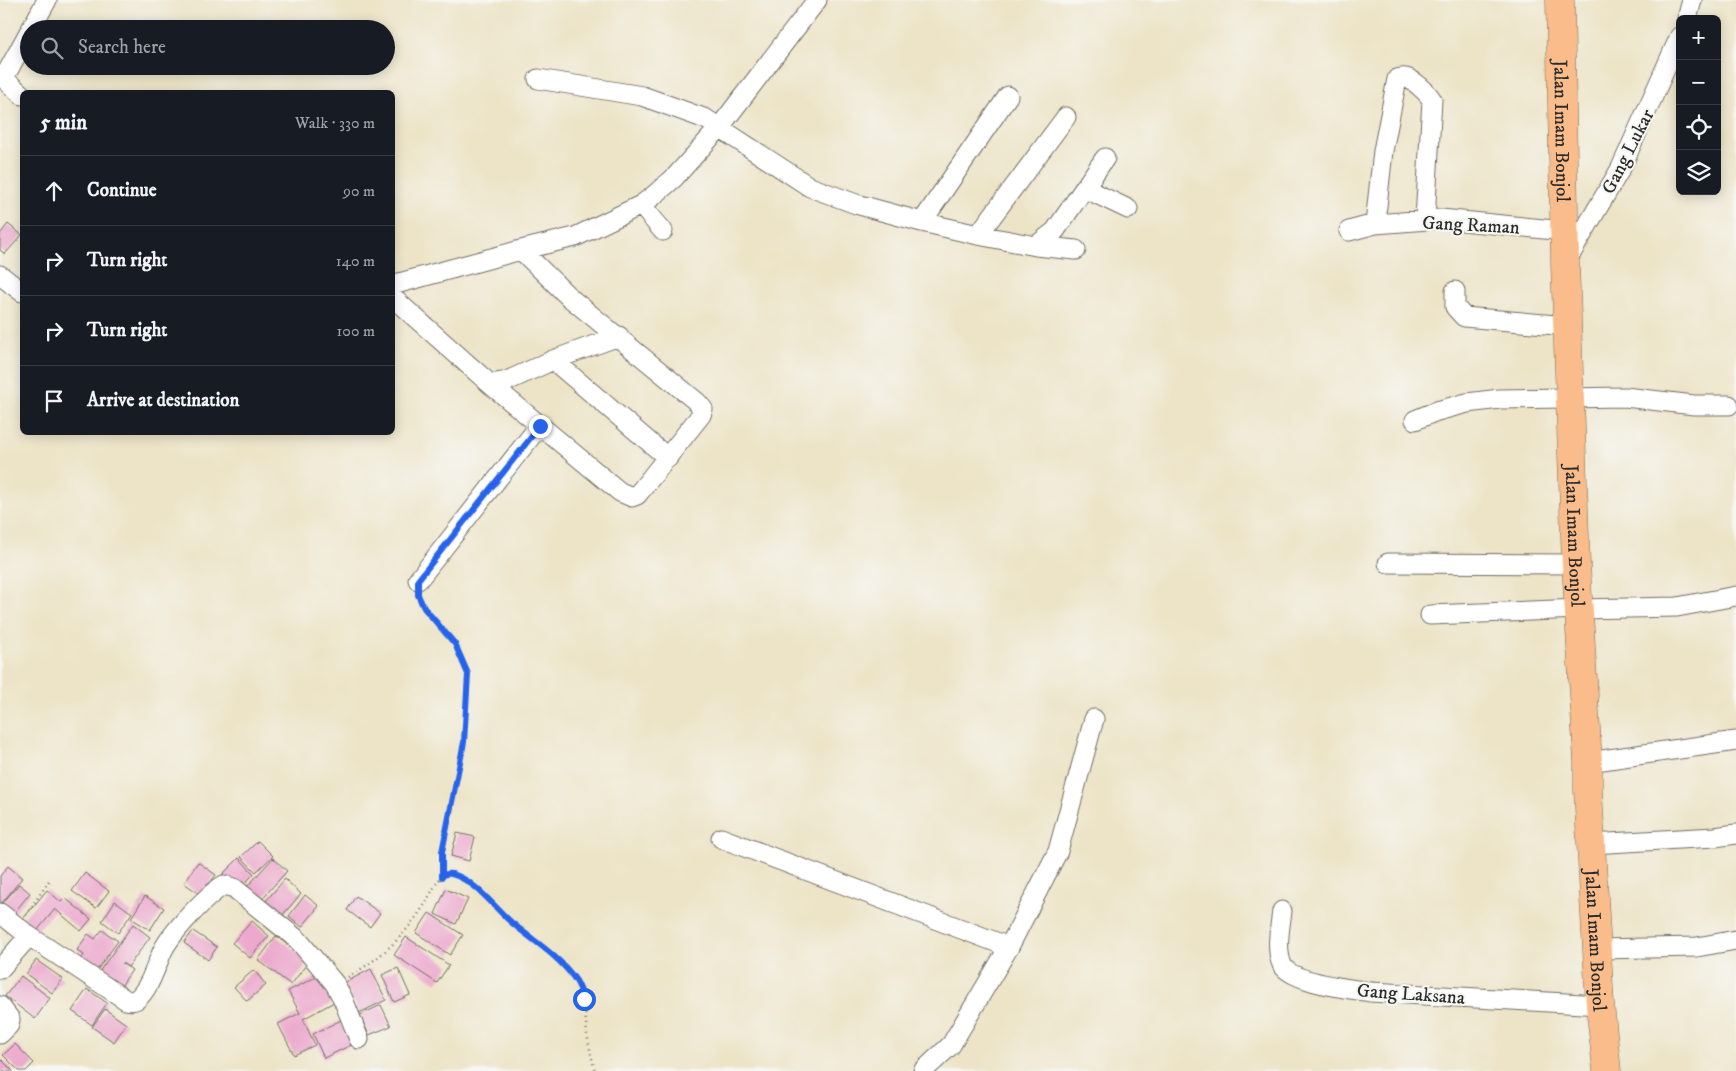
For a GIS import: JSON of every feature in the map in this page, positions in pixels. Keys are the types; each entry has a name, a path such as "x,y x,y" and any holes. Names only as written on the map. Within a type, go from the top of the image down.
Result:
{"highway":[{"name":"Jalan Imam Bonjol","path":"1560,0 1565,263 1576,564 1600,1005 1607,1071"}],"street":[{"path":"36,20 47,0"},
{"path":"395,284 575,237 641,205 674,178 719,128 817,0"},
{"path":"1688,15 1692,0"},
{"name":"Gang Lukar","path":"1565,263 1621,168 1676,45"},
{"path":"20,47 2,76 20,93"},
{"path":"1375,224 1383,150 1397,79 1400,77 1406,78 1413,83 1432,100 1425,219"},
{"path":"538,79 642,96 706,119 810,187 856,204 978,235 1036,246 1076,250"},
{"path":"922,222 1008,96"},
{"path":"978,235 1066,117"},
{"path":"1036,246 1055,230 1105,158"},
{"path":"1084,188 1128,210"},
{"path":"641,205 664,232"},
{"name":"Gang Raman","path":"1349,231 1375,224 1441,219 1565,231"},
{"path":"395,300 490,384 605,480 627,496 637,495 702,414 703,409 570,296 521,250"},
{"path":"0,276 20,291"},
{"path":"1455,291 1455,307 1464,317 1568,326"},
{"path":"490,384 507,380 553,360 619,336"},
{"path":"553,360 668,458"},
{"path":"1415,420 1437,411 1467,403 1500,399 1626,397 1694,405 1729,405"},
{"path":"418,580 540,426"},
{"path":"1388,563 1576,564"},
{"path":"1430,615 1677,607 1736,596"},
{"path":"923,1071 951,1045 1009,947 1058,851 1094,719"},
{"path":"1588,762 1736,741"},
{"path":"1591,844 1715,837 1736,834"},
{"path":"721,838 1009,947"},
{"path":"0,913 126,1000 132,1001 137,999 151,980 164,948 190,914 224,885 234,888 298,940 335,984 343,998 359,1039"},
{"name":"Gang Laksana","path":"1282,911 1279,943 1281,964 1295,976 1339,987 1371,992 1600,1005"},
{"path":"0,969 24,931"},
{"path":"1598,949 1697,947 1736,940"},
{"path":"0,1006 10,1020 9,1025 0,1034"}],"path":[{"path":"418,580 418,595 424,608 455,644 468,674 464,742 442,852 442,877"},
{"path":"335,984 366,967 387,951 405,933 442,877 450,873 478,890 509,920 556,958 575,979 584,999 595,1071"},
{"path":"24,931 51,878"}],"building":[{"path":"8,224 20,233 20,237 5,254 0,250 0,234"},
{"path":"457,833 475,837 469,861 451,856"},
{"path":"258,841 273,856 256,872 241,857"},
{"path":"239,858 254,874 238,890 222,875"},
{"path":"273,858 287,871 259,902 245,889"},
{"path":"198,862 216,875 201,895 184,883"},
{"path":"8,866 22,878 2,903 0,902 0,876"},
{"path":"85,873 109,891 96,908 72,891"},
{"path":"285,879 301,894 280,918 264,903"},
{"path":"19,884 30,893 14,913 2,904"},
{"path":"446,889 468,899 456,924 435,914"},
{"path":"47,890 61,902 65,898 91,919 81,931 55,909 36,932 22,920"},
{"path":"305,895 319,906 302,927 289,916"},
{"path":"145,896 164,908 150,930 131,918"},
{"path":"356,896 380,913 370,927 347,910"},
{"path":"115,901 132,913 118,933 102,921"},
{"path":"429,913 463,935 450,955 416,933"},
{"path":"252,921 269,936 250,958 232,943"},
{"path":"133,924 150,937 128,967 122,963 132,970 117,992 96,976"},
{"path":"102,930 118,941 97,970 81,959 84,955 77,950 88,934 95,939"},
{"path":"193,931 217,947 208,960 184,943"},
{"path":"276,936 309,961 291,985 258,960"},
{"path":"406,937 449,965 437,983 394,955"},
{"path":"36,960 63,979 52,993 26,974"},
{"path":"398,968 410,995 394,1002 382,975"},
{"path":"371,969 386,1000 359,1013 344,983"},
{"path":"254,970 266,985 247,1001 234,987"},
{"path":"322,974 336,1001 303,1019 315,1045 294,1055 278,1024 300,1013 288,991"},
{"path":"21,976 50,998 35,1019 5,996"},
{"path":"87,989 107,1003 92,1025 72,1011"},
{"path":"381,1005 391,1026 369,1035 360,1015"},
{"path":"105,1009 126,1024 114,1042 92,1027"},
{"path":"341,1020 353,1044 324,1058 313,1034"},
{"path":"15,1044 34,1063 26,1071 19,1071 3,1055"},
{"path":"2,1060 13,1071 0,1071 0,1062"}],"route":[{"path":"540,426 418,580 418,595 424,608 455,644 468,674 464,742 442,852 442,877 450,873 478,890 509,920 556,958 575,979 584,999"}]}
